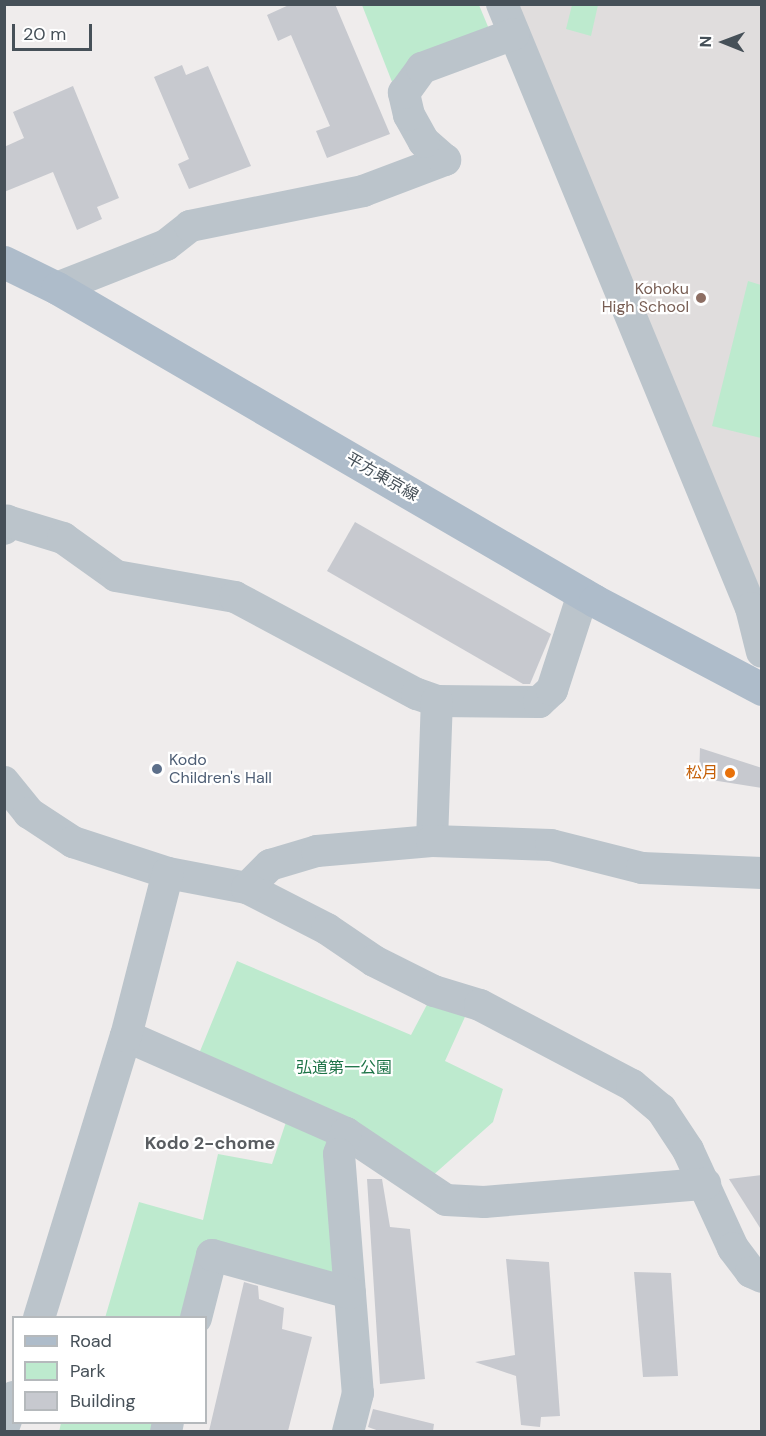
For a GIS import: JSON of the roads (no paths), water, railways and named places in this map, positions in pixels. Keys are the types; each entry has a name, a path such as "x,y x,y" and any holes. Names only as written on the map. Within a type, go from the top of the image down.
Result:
{"main road":[{"name":"平方東京線","path":"4,262 57,288 583,594 762,689"}],"street":[{"path":"502,4 751,608 762,652"},
{"path":"57,288 166,245 190,226 363,191 445,160 424,142 409,115 404,93 422,68 514,34"},
{"path":"6,514 63,538 116,576 235,597 417,694 437,700 539,702 552,690 583,594"},
{"path":"432,841 437,700"},
{"path":"4,782 29,813 73,842 168,873 247,888 327,929 374,961 434,991 480,1005 632,1085 661,1109 705,1184 734,1248 751,1272 762,1277"},
{"path":"247,888 270,865 317,851 432,841 551,845 642,868 762,873"},
{"path":"39,1316 126,1036 168,873"},
{"path":"126,1036 346,1134 446,1200 484,1202 705,1184"},
{"path":"346,1134 339,1154 358,1393 348,1431"},
{"path":"196,1316 212,1255 350,1293"},
{"path":"4,1425 12,1403"}],"place":[{"name":"Kohoku High School","path":"701,298"},
{"name":"Kodo Children's Hall","path":"157,769"},
{"name":"松月","path":"730,773"}],"district":[{"name":"Kodo 2-chome","path":"210,1143"}],"park label":[{"name":"弘道第一公園","path":"344,1068"}]}
